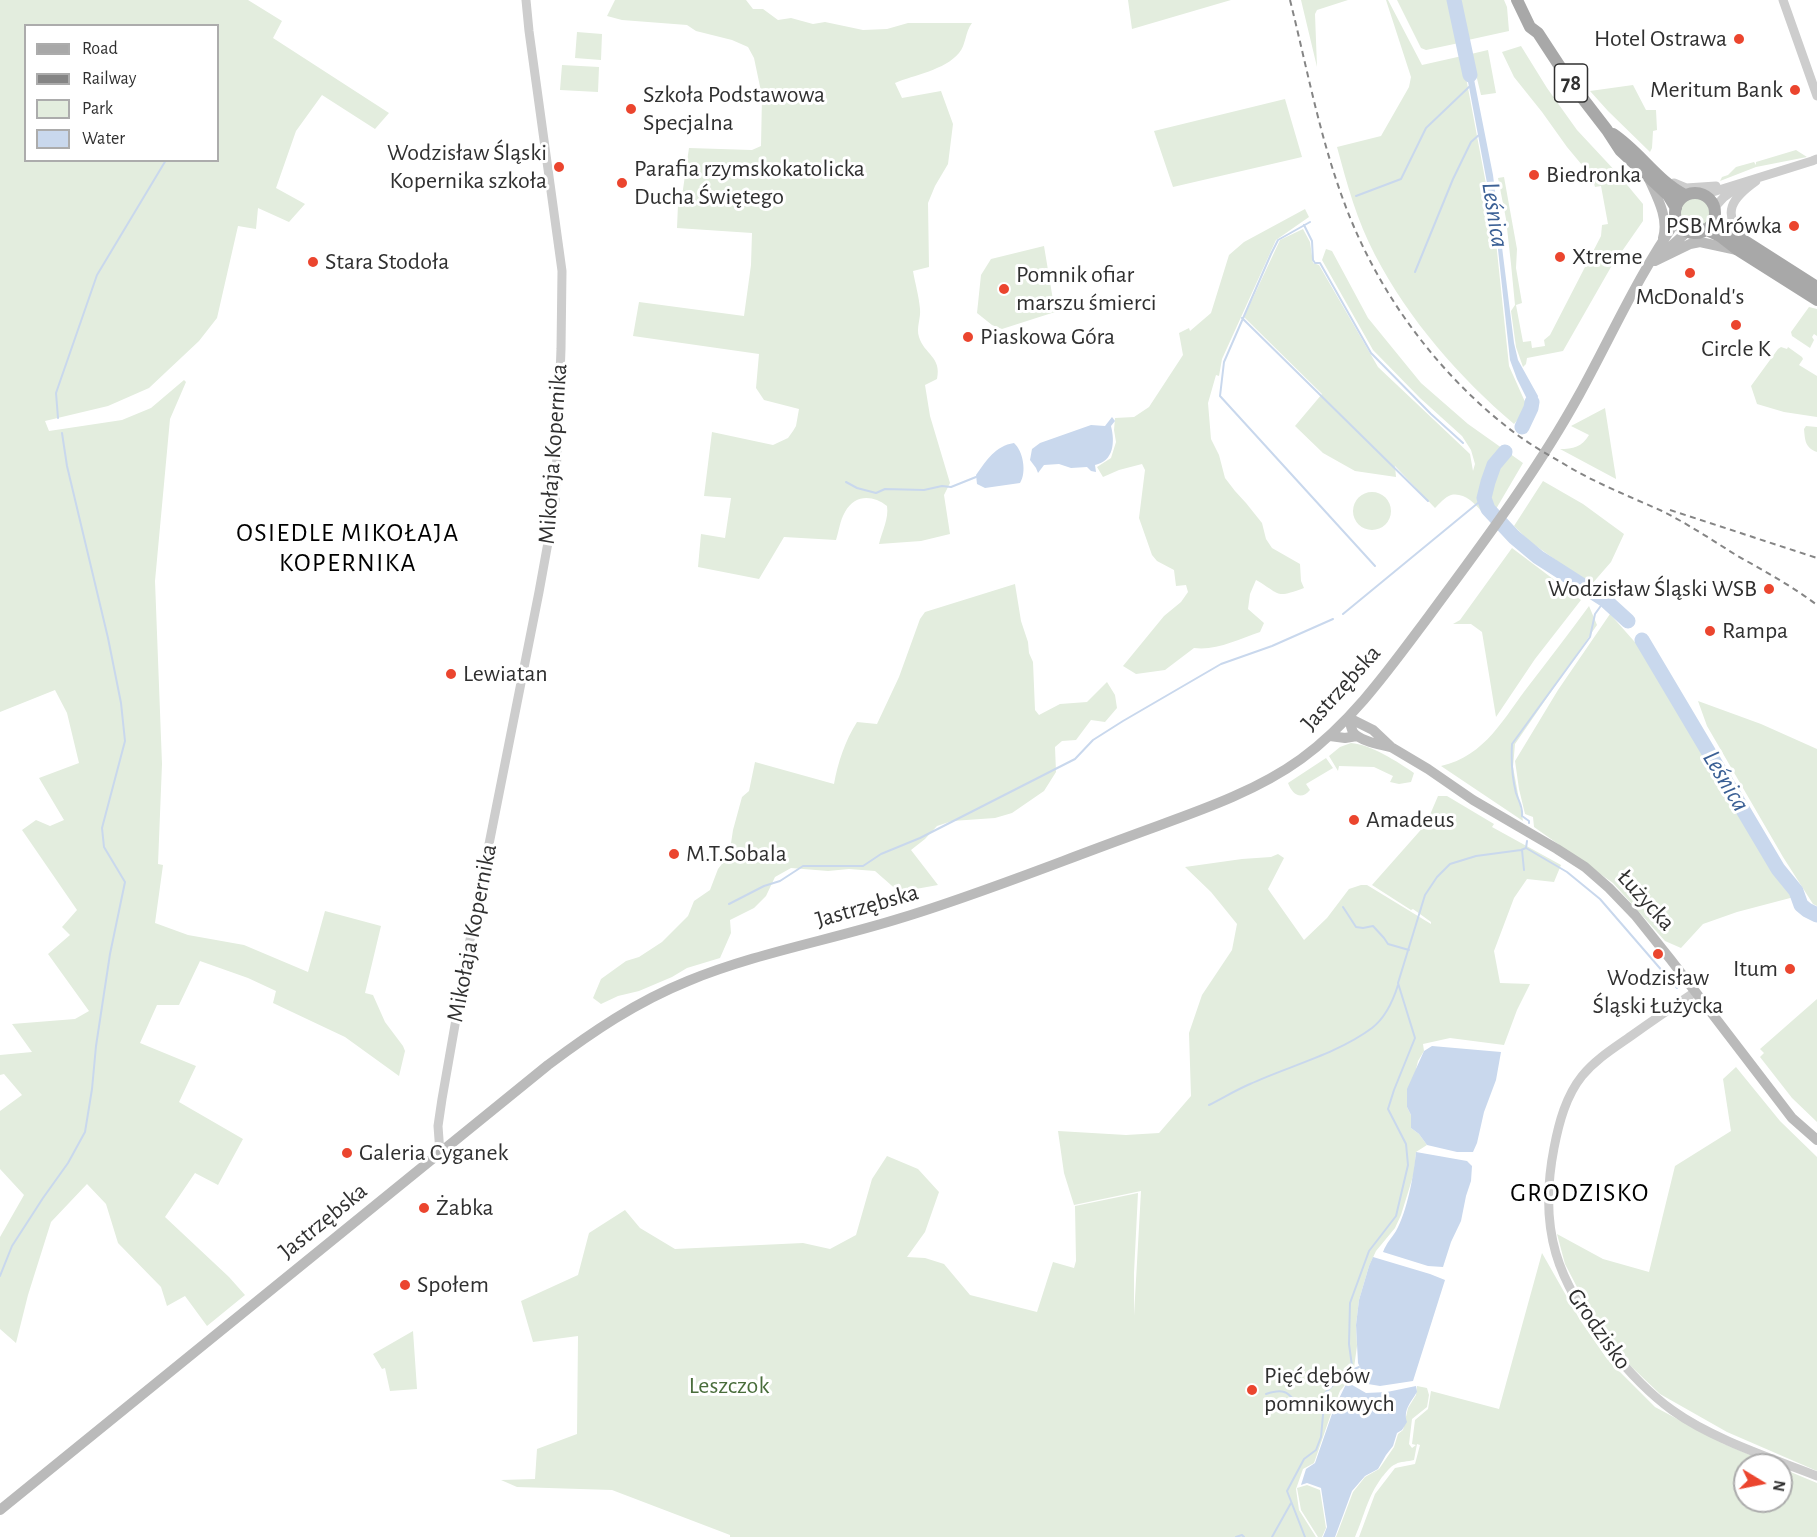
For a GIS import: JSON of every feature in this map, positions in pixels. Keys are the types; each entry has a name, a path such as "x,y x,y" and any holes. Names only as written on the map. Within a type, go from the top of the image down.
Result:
{"main road":[{"name":"78","path":"1517,0 1530,27 1538,33 1570,82 1620,150 1654,178 1685,195"},
{"name":"78","path":"1526,0 1537,22 1538,33"},
{"name":"78","path":"1654,178 1668,195 1682,227 1688,231"},
{"path":"1654,178 1664,219 1662,241"},
{"path":"1676,214 1679,201 1685,195 1694,193 1703,195 1711,201 1714,213 1743,246 1817,300"},
{"path":"1688,231 1696,232 1706,229 1714,213"},
{"name":"Jastrzębska","path":"0,1510 589,1034 657,995 689,981 730,966 864,930 944,905 1228,798 1277,775 1301,759 1330,736 1363,703 1478,551 1534,471 1560,429 1676,214"},
{"path":"1706,229 1743,246 1817,287"},
{"name":"Jastrzębska","path":"1646,269 1688,231"},
{"path":"1655,261 1690,244 1700,242 1743,246"},
{"path":"1363,703 1364,715 1369,727"},
{"path":"1349,718 1353,732 1357,736"},
{"name":"Łużycka","path":"1349,718 1369,727 1391,747 1473,800 1585,867 1609,888 1635,915 1792,1118 1817,1140"},
{"name":"Łużycka","path":"1330,736 1345,738 1357,736 1375,744 1391,747"}],"street":[{"name":"Mikołaja Kopernika","path":"440,1153 438,1126 466,963 555,504 562,271 526,0"},
{"path":"1783,0 1817,96"},
{"path":"1654,178 1686,188 1695,186 1705,188 1745,182 1817,159"},
{"path":"1743,246 1731,215 1732,207 1740,193 1762,176"},
{"path":"1714,213 1724,197 1745,182"},
{"path":"1703,195 1734,184"},
{"name":"Grodzisko","path":"1695,993 1598,1059 1574,1088 1559,1125 1550,1170 1549,1208 1553,1241 1565,1280 1583,1312 1632,1375 1658,1400 1704,1429 1817,1476"}],"green space":[{"path":"0,0 248,0 282,21 273,38 389,113 375,129 322,95 296,131 276,188 305,204 289,222 258,208 256,229 238,226 217,318 199,341 149,388 108,406 45,421 49,431 122,420 151,408 184,380 186,382 170,419 155,581 162,764 158,864 163,865 155,923 188,935 244,945 308,972 325,911 381,926 365,993 373,995 385,1022 405,1051 399,1076 345,1037 273,1003 276,991 248,978 200,961 179,1005 157,1005 140,1043 196,1066 179,1102 243,1139 218,1185 195,1173 165,1217 245,1295 207,1326 185,1296 167,1306 161,1287 118,1243 106,1204 87,1184 51,1222 28,1295 16,1343 0,1329 0,1237 24,1195 0,1169 0,1111 22,1095 4,1074 0,1075 0,1055 32,1052 12,1024 75,1019 89,1011 48,954 70,935 62,927 77,910 22,830 36,820 50,826 64,820 39,778 79,763 67,713 55,690 0,712"},
{"path":"615,0 746,0 753,9 763,9 778,20 791,18 813,24 825,22 863,30 887,29 908,23 972,23 961,50 953,59 938,68 895,83 902,98 941,91 953,124 948,164 928,203 929,267 913,271 920,309 919,337 935,361 938,372 937,379 925,385 930,416 950,483 944,495 950,534 921,541 879,544 886,520 887,506 882,502 864,498 854,502 845,512 836,540 784,537 759,579 698,567 701,534 725,538 731,498 704,496 712,432 773,445 788,438 796,426 799,409 764,400 756,388 759,354 633,336 639,302 744,316 751,265 752,233 677,228 678,204 681,203 689,148 752,150 761,146 762,96 754,58 748,47 732,40 696,31 687,25 622,20 607,16"},
{"path":"1128,0 1231,0 1132,29"},
{"path":"1301,0 1348,0 1317,10 1315,14 1317,67"},
{"path":"1386,0 1422,65 1462,56 1495,232 1509,366 1526,404 1521,416 1514,424 1474,387 1419,325 1375,255 1349,188 1337,147 1381,136 1409,87 1411,77"},
{"path":"1397,0 1450,0 1459,43 1426,50 1421,48"},
{"path":"1458,0 1504,0 1507,7 1509,31 1468,40"},
{"path":"577,32 602,34 601,60 575,58"},
{"path":"1521,46 1577,130 1643,204 1643,221 1611,267 1563,351 1527,358 1523,367 1516,347 1511,311 1515,305 1511,264 1498,178 1504,177 1517,249 1516,268 1522,303 1516,305 1523,342 1531,341 1532,348 1545,346 1544,340 1550,335 1601,236 1602,225 1608,224 1601,186 1595,187 1592,177 1514,77 1502,52"},
{"path":"1488,50 1496,93 1481,95 1471,54"},
{"path":"562,65 599,67 598,92 560,90"},
{"path":"1633,85 1646,110 1656,110 1657,130 1653,131 1650,152 1590,91"},
{"path":"1285,99 1302,157 1173,187 1154,131"},
{"path":"1796,150 1807,157 1756,167 1720,181 1736,167 1754,162 1756,165 1756,162"},
{"path":"1695,197 1706,202 1711,213 1706,224 1695,229 1684,224 1679,213 1684,202"},
{"path":"1305,209 1309,217 1276,240 1222,359 1219,376 1216,375 1208,403 1211,439 1219,455 1225,478 1262,523 1266,539 1272,548 1300,564 1301,581 1304,588 1282,594 1274,592 1256,580 1250,594 1248,609 1264,623 1260,632 1211,648 1194,648 1165,670 1136,674 1123,666 1164,616 1181,602 1188,592 1186,585 1176,586 1174,570 1157,561 1152,555 1139,518 1145,470 1142,464 1103,477 1097,467 1111,458 1116,442 1115,418 1134,417 1149,407 1183,355 1179,333 1189,328 1190,331 1211,313 1229,255 1244,242"},
{"path":"1303,229 1310,242 1313,263 1319,265 1378,367 1470,454 1473,471 1475,464 1471,450 1462,436 1420,398 1373,350 1322,260 1326,249 1332,251 1368,318 1421,383 1468,424 1523,463 1496,509 1481,511 1468,499 1455,494 1447,497 1435,508 1395,466 1396,477 1355,471 1323,453 1295,426 1322,394 1244,317 1280,240"},
{"path":"1044,246 1055,312 1002,329 992,325 977,313 981,275 991,259"},
{"path":"1809,307 1817,309 1817,336 1814,334 1812,337 1814,340 1810,348 1792,336 1791,332"},
{"path":"1781,347 1787,349 1788,347 1802,357 1799,365 1817,376 1817,417 1784,412 1757,404 1751,386"},
{"path":"1605,408 1616,479 1560,449 1580,445 1589,435 1571,426"},
{"path":"1806,426 1817,427 1817,452 1806,443 1804,429"},
{"path":"1543,481 1583,504 1624,534 1611,562 1591,585 1529,541 1514,526"},
{"path":"1372,492 1385,498 1391,511 1385,524 1372,530 1359,524 1353,511 1359,498"},
{"path":"1512,548 1581,600 1535,659 1496,717 1482,632 1471,624 1453,624 1460,620"},
{"path":"1015,584 1021,621 1033,662 1035,710 1039,715 1060,704 1087,702 1107,682 1115,695 1117,708 1105,722 1091,720 1076,740 1062,741 1055,747 1056,772 1044,791 1012,813 995,818 952,821 937,826 911,850 938,885 899,892 875,871 791,868 775,877 766,896 754,908 730,920 731,933 720,958 687,968 639,991 618,996 601,1004 593,998 601,979 626,961 639,957 662,942 688,916 694,901 710,890 718,869 730,850 742,797 749,791 755,762 834,784 842,752 857,722 877,724 899,677 920,619 925,612"},
{"path":"1589,606 1597,625 1515,744 1513,767 1523,821 1441,766 1470,754 1493,734"},
{"path":"1610,614 1641,649 1779,878 1794,897 1737,912 1703,924 1681,948 1665,941 1613,883 1534,827 1533,817 1525,814 1519,789 1515,761 1558,690"},
{"path":"1698,701 1761,724 1817,749 1817,906 1813,904 1783,857 1707,726"},
{"path":"1351,743 1375,750 1414,773 1411,782 1399,784 1390,782 1393,776 1374,767 1339,766 1338,771 1329,756 1340,747"},
{"path":"1326,758 1333,768 1306,784 1310,790 1307,793 1300,796 1294,793 1288,783"},
{"name":"Leszczok","path":"1438,796 1447,796 1494,824 1492,827 1561,865 1554,882 1527,879 1514,898 1494,951 1500,983 1530,984 1504,1045 1450,1038 1423,1044 1424,1051 1418,1061 1407,1107 1411,1115 1411,1128 1427,1145 1416,1152 1414,1173 1395,1228 1376,1251 1369,1266 1359,1300 1353,1375 1340,1391 1314,1463 1303,1469 1296,1489 1299,1510 1316,1537 730,1537 730,1535 612,1490 517,1487 501,1480 535,1479 537,1449 577,1434 578,1336 533,1342 521,1301 578,1275 589,1233 625,1210 640,1228 675,1249 803,1243 830,1249 856,1235 872,1179 887,1156 918,1169 939,1192 925,1232 907,1257 925,1258 944,1264 970,1295 1037,1312 1053,1262 1074,1268 1076,1261 1075,1206 1138,1193 1134,1316 1141,1191 1074,1205 1064,1173 1058,1131 1126,1135 1159,1133 1191,1096 1189,1033 1202,995 1232,950 1237,924 1211,892 1185,867 1271,857 1278,854 1284,858 1268,889 1304,940 1327,918 1349,889 1361,885 1367,885 1431,924 1413,909 1411,910 1372,885 1426,824"},
{"path":"1817,999 1817,1122 1792,1098 1760,1057 1764,1053 1760,1049"},
{"path":"1736,1067 1780,1121 1817,1157 1817,1471 1793,1461 1793,1453 1775,1453 1727,1432 1660,1394 1614,1350 1590,1312 1565,1264 1557,1234 1603,1259 1649,1272 1675,1166 1731,1131 1723,1079"},
{"path":"1542,1253 1580,1320 1607,1359 1655,1407 1745,1453 1733,1453 1733,1513 1793,1513 1793,1473 1817,1483 1817,1537 1359,1537 1375,1494 1395,1468 1415,1464 1420,1445 1417,1444 1414,1460 1394,1465 1382,1477 1370,1499 1355,1537 1336,1537 1353,1492 1365,1477 1379,1469 1394,1447 1398,1434 1403,1430 1408,1408 1416,1395 1417,1386 1427,1388 1429,1395 1427,1407 1412,1419 1409,1444 1412,1448 1416,1445 1412,1444 1415,1420 1428,1409 1431,1391 1499,1409"},
{"path":"413,1331 417,1389 390,1391 385,1368 382,1369 373,1354"},
{"path":"1307,1485 1320,1490 1326,1528 1322,1537 1318,1537 1301,1510 1297,1488"}],"water":[{"path":"1469,54 1493,175 1514,343 1518,360 1538,396 1529,425 1523,416 1529,403 1510,360 1496,231 1463,55"},
{"path":"1112,417 1115,421 1111,426 1112,450 1106,459 1095,465 1096,472 1087,467 1071,468 1059,464 1044,465 1038,473 1030,460 1032,449 1040,443 1091,425 1105,426"},
{"path":"1014,443 1020,451 1023,462 1020,483 985,488 977,484 976,475 988,459 997,450"},
{"path":"1432,1046 1501,1052 1496,1080 1473,1152 1457,1152 1427,1145 1411,1128 1411,1115 1407,1107 1407,1089 1424,1051"},
{"path":"1416,1152 1467,1161 1472,1166 1471,1181 1461,1221 1443,1267 1428,1266 1383,1252 1400,1223 1407,1203"},
{"path":"1373,1257 1445,1280 1413,1381 1380,1386 1368,1384 1358,1363 1356,1325 1359,1300"},
{"path":"1347,1382 1366,1393 1387,1392 1416,1386 1417,1392 1407,1410 1407,1422 1397,1433 1393,1446 1378,1469 1365,1476 1352,1491 1335,1537 1323,1537 1327,1527 1321,1488 1307,1483 1301,1485 1306,1469 1315,1463 1333,1411"}],"waterway":[{"name":"Leśnica","path":"1454,0 1470,75"},
{"path":"1356,196 1401,179 1426,128 1470,86"},
{"path":"1415,272 1453,179 1471,142 1480,134"},
{"path":"58,418 56,393 97,275 165,162"},
{"path":"1310,222 1278,240 1224,362 1220,396 1375,566"},
{"path":"1304,225 1312,241 1313,260 1315,263 1320,263 1371,353 1463,443"},
{"path":"1242,318 1428,501"},
{"name":"Leśnica","path":"1522,427 1532,402"},
{"path":"0,1276 12,1246 68,1163 85,1132 110,954 125,882 104,847 102,828 125,741 121,703 67,466 62,433"},
{"name":"Leśnica","path":"1505,452 1494,465 1488,482 1484,498 1488,509 1514,537 1538,557 1605,600 1628,621"},
{"path":"846,482 857,488 876,493 885,489 924,490 942,486 951,487 976,477"},
{"path":"1343,614 1484,498"},
{"path":"1529,823 1522,816 1516,793 1512,769 1512,744 1590,637 1595,614 1605,600"},
{"path":"729,904 764,886 780,881 803,866 863,866 881,854 920,838 1075,759 1093,740 1221,664 1272,646 1333,619"},
{"name":"Leśnica","path":"1642,640 1778,869 1796,891 1801,905 1817,915"},
{"path":"1350,1369 1352,1366 1349,1344 1350,1303 1369,1251 1396,1216 1408,1165 1406,1144 1388,1109 1415,1038 1398,983 1425,895 1437,877 1450,864 1476,856 1521,850 1526,848 1527,841"},
{"path":"1526,848 1567,872 1600,899 1677,988"},
{"path":"1522,850 1524,870"},
{"path":"1343,907 1356,927 1373,926 1388,944 1409,950"},
{"path":"1209,1105 1245,1086 1328,1052 1358,1037 1372,1028 1385,1014 1398,985"},
{"path":"1352,1370 1359,1367"},
{"path":"1305,1537 1287,1491 1304,1459 1316,1450 1321,1437 1325,1393 1349,1370"},
{"path":"1344,1375 1347,1382"},
{"path":"1266,1394 1282,1391 1302,1407 1322,1411"},
{"path":"1272,1537 1291,1503"},
{"path":"1236,1537 1242,1535 1244,1537"}],"railway":[{"path":"1290,0 1325,144 1354,227 1383,283 1418,336 1438,361 1483,407 1532,445 1607,487 1681,521 1817,605"},
{"path":"1670,510 1817,558"}],"place":[{"name":"Hotel Ostrawa","path":"1739,39"},
{"name":"Meritum Bank","path":"1795,90"},
{"name":"Szkoła Podstawowa Specjalna","path":"631,109"},
{"name":"Wodzisław Śląski Kopernika szkoła","path":"559,167"},
{"name":"Biedronka","path":"1534,175"},
{"name":"Parafia rzymskokatolicka Ducha Świętego","path":"622,183"},
{"name":"PSB Mrówka","path":"1794,226"},
{"name":"Xtreme","path":"1560,257"},
{"name":"Stara Stodoła","path":"313,262"},
{"name":"McDonald's","path":"1690,273"},
{"name":"Pomnik ofiar marszu śmierci","path":"1004,289"},
{"name":"Circle K","path":"1736,325"},
{"name":"Piaskowa Góra","path":"968,337"},
{"name":"Wodzisław Śląski WSB","path":"1769,589"},
{"name":"Rampa","path":"1710,631"},
{"name":"Lewiatan","path":"451,674"},
{"name":"Amadeus","path":"1354,820"},
{"name":"M.T.Sobala","path":"674,854"},
{"name":"Wodzisław Śląski Łużycka","path":"1658,954"},
{"name":"Itum","path":"1790,969"},
{"name":"Galeria Cyganek","path":"347,1153"},
{"name":"Żabka","path":"424,1208"},
{"name":"Społem","path":"405,1285"},
{"name":"Pięć dębów pomnikowych","path":"1252,1390"}],"district":[{"name":"OSIEDLE MIKOŁAJA KOPERNIKA","path":"348,548"},
{"name":"GRODZISKO","path":"1580,1193"}]}
